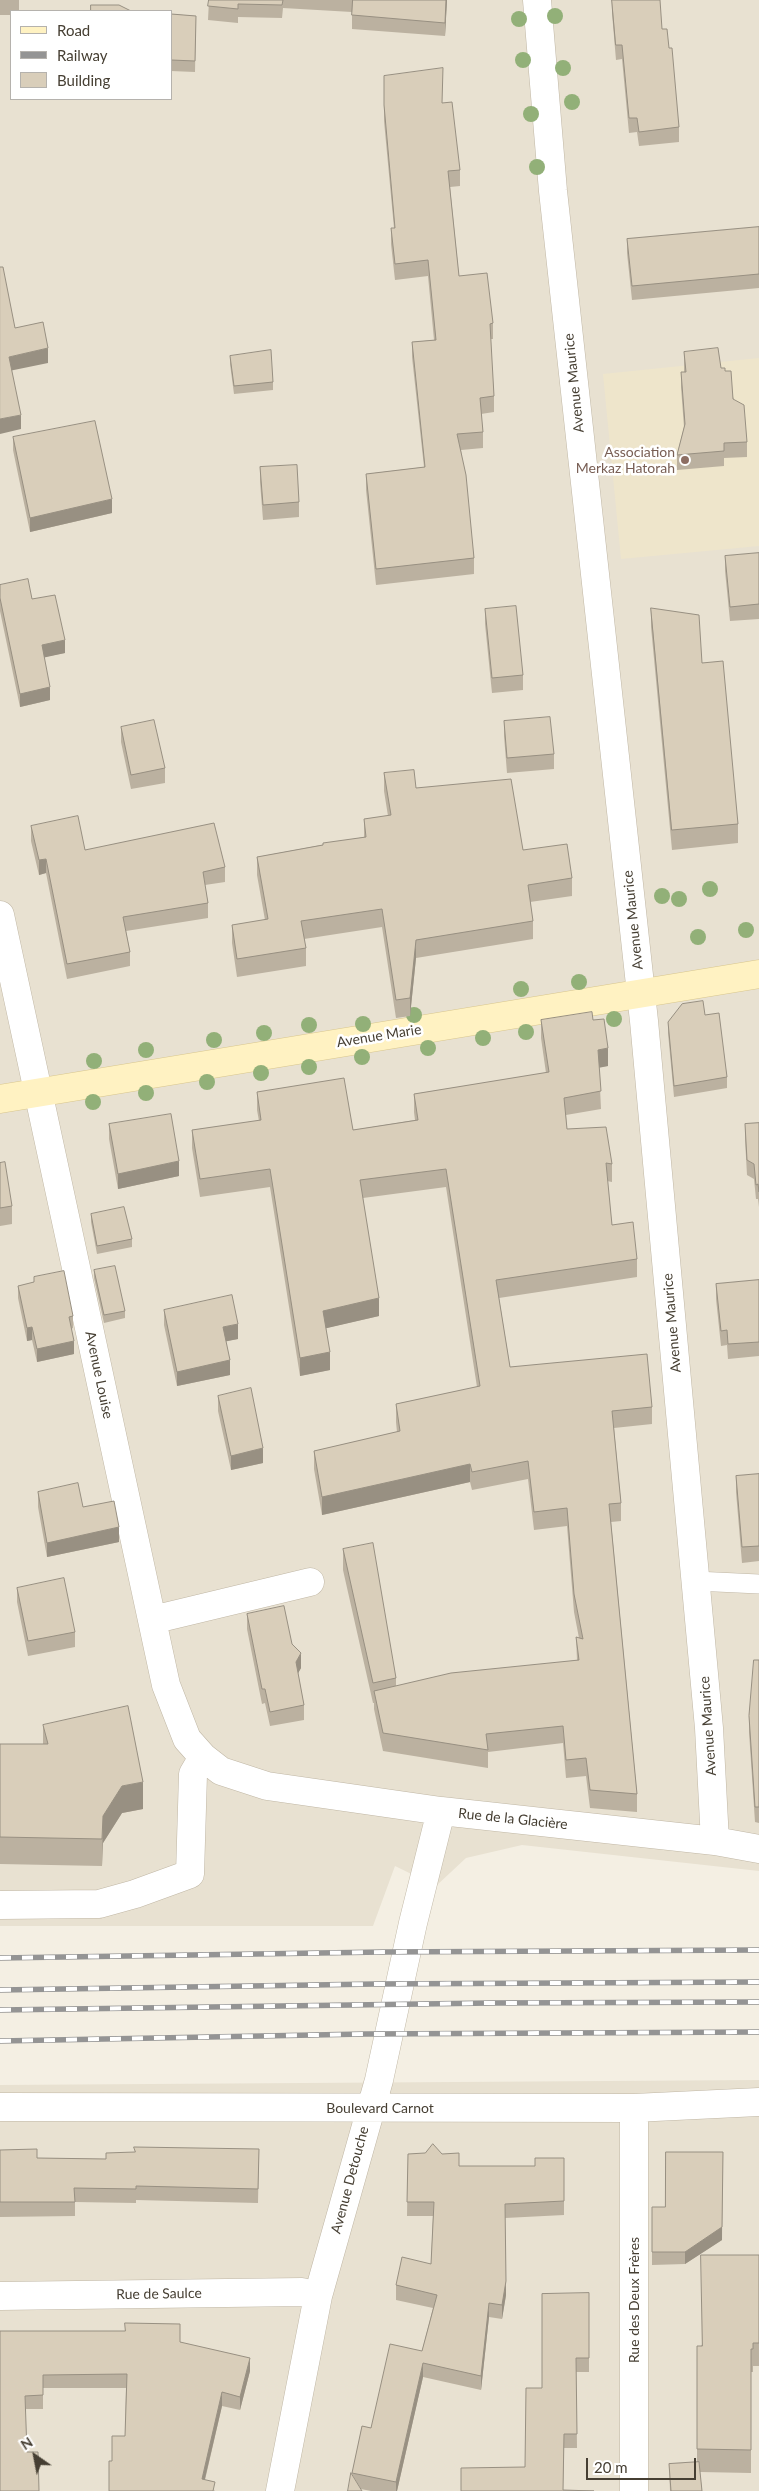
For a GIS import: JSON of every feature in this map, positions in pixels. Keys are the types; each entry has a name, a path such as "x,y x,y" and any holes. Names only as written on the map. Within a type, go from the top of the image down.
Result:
{"street":[{"name":"Avenue Maurice","path":"538,0 554,200 641,993 709,1728 716,1841"},
{"name":"Avenue Louise","path":"0,915 166,1686 187,1739 203,1757 220,1771 267,1786"},
{"name":"Avenue Marie","path":"0,1099 759,974"},
{"path":"152,1620 310,1582"},
{"path":"0,1905 99,1904 135,1894 190,1874 193,1774 203,1757"},
{"name":"Rue de la Glacière","path":"267,1786 441,1811 716,1841 759,1849"},
{"name":"Avenue Detouche","path":"280,2491 318,2296 379,2080 413,1922 441,1811"},
{"name":"Boulevard Carnot","path":"0,2107 634,2108 759,2102"},
{"name":"Rue des Deux Frères","path":"634,2108 634,2491"},
{"name":"Rue de Saulce","path":"0,2296 302,2292 318,2296"}],"lane":[{"path":"696,1582 759,1584"}],"shaded area":[{"path":"0,0 759,0 759,1871 522,1845 466,1858 436,1886 395,1866 373,1926 0,1926"},
{"name":"Association Merkaz Hatorah","path":"759,358 759,546 621,559 603,374"},
{"path":"759,2080 759,2491 0,2491 0,2085"}],"building":[{"path":"209,0 283,0 282,5 238,4 238,9 208,6"},
{"path":"353,0 446,0 445,23 352,15"},
{"path":"612,0 660,0 662,29 667,29 669,48 672,48 679,127 639,132 637,118 629,118 622,45 616,45"},
{"path":"91,5 119,5 129,10 91,10"},
{"path":"172,14 196,16 195,61 172,60"},
{"path":"443,68 442,103 452,102 460,170 448,171 459,276 487,273 493,323 490,324 494,396 480,398 483,432 457,434 466,475 474,558 376,569 366,474 425,467 412,342 436,340 428,260 395,264 391,228 395,228 384,105 384,76"},
{"path":"759,227 759,274 632,286 627,239"},
{"path":"0,267 3,267 15,328 43,322 48,348 9,357 21,415 0,419"},
{"path":"718,348 721,368 725,368 725,371 731,371 733,399 744,405 747,442 724,443 724,451 677,455 685,424 681,372 686,372 684,352"},
{"path":"271,350 273,382 234,386 230,356"},
{"path":"95,421 112,499 30,518 13,437"},
{"path":"297,465 299,502 263,505 260,467"},
{"path":"759,553 759,604 730,607 725,556"},
{"path":"28,579 32,599 55,595 65,640 42,645 50,687 20,694 0,598 0,585"},
{"path":"516,606 523,675 492,678 485,609"},
{"path":"651,608 699,615 702,663 723,661 738,824 672,830"},
{"path":"550,717 554,754 507,758 504,721"},
{"path":"154,720 165,768 131,775 121,727"},
{"path":"414,770 416,788 511,779 523,850 567,844 572,878 528,885 533,921 416,940 410,998 396,1000 382,909 301,921 306,948 237,959 232,925 268,919 257,857 323,845 323,843 366,837 364,819 391,815 384,773"},
{"path":"78,816 85,850 214,823 225,867 203,872 208,903 123,917 130,952 67,964 46,859 39,860 31,826"},
{"path":"703,1001 705,1015 719,1013 727,1077 674,1086 668,1022 682,1004"},
{"path":"592,1012 593,1020 604,1019 608,1048 598,1050 601,1091 564,1098 567,1129 606,1127 612,1164 606,1163 612,1225 633,1222 637,1259 496,1280 510,1367 647,1354 652,1407 612,1411 621,1503 609,1504 637,1794 590,1790 586,1758 566,1760 563,1726 486,1734 488,1750 383,1733 374,1691 451,1673 579,1660 576,1637 583,1639 574,1594 567,1508 534,1512 528,1461 472,1472 470,1464 322,1497 314,1451 400,1431 396,1404 480,1386 446,1169 360,1180 379,1298 323,1311 330,1352 300,1358 270,1169 200,1179 192,1130 261,1120 257,1092 344,1078 353,1130 418,1120 414,1094 549,1072 541,1020"},
{"path":"171,1114 179,1161 118,1174 109,1124"},
{"path":"759,1123 759,1192 758,1184 756,1185 754,1164 747,1160 745,1124"},
{"path":"5,1162 12,1206 0,1208 0,1163"},
{"path":"124,1207 132,1239 97,1246 91,1214"},
{"path":"115,1266 125,1311 104,1315 94,1270"},
{"path":"64,1271 73,1316 69,1317 74,1341 37,1349 32,1327 27,1328 18,1286 34,1282 34,1277"},
{"path":"759,1280 759,1342 728,1344 727,1330 721,1331 716,1284"},
{"path":"232,1295 238,1324 223,1327 230,1360 177,1372 164,1310"},
{"path":"251,1388 263,1448 231,1456 218,1396"},
{"path":"759,1474 759,1546 742,1547 736,1476"},
{"path":"78,1483 83,1507 114,1501 119,1527 47,1543 38,1492"},
{"path":"373,1543 396,1678 373,1683 343,1549"},
{"path":"64,1578 75,1632 28,1641 17,1588"},
{"path":"284,1606 292,1644 301,1653 296,1662 304,1705 270,1712 265,1689 262,1689 247,1614"},
{"path":"754,1660 759,1660 759,1807 755,1807 749,1716"},
{"path":"128,1706 143,1782 122,1786 103,1816 102,1839 0,1837 0,1744 48,1744 43,1725"},
{"path":"433,2144 442,2154 459,2153 459,2166 535,2166 535,2158 564,2158 564,2201 505,2204 506,2281 502,2305 489,2303 481,2376 423,2363 396,2482 352,2473 362,2426 371,2428 390,2344 422,2351 437,2295 396,2285 402,2257 431,2264 434,2202 407,2202 408,2154 425,2153"},
{"path":"134,2147 259,2149 258,2189 136,2186 136,2189 74,2188 75,2202 0,2202 0,2150 37,2149 37,2158 106,2159 106,2153 135,2152"},
{"path":"666,2152 723,2152 722,2227 685,2252 652,2252 652,2207 665,2207"},
{"path":"701,2255 759,2255 759,2343 753,2343 753,2349 751,2349 751,2450 697,2449 697,2346 702,2346"},
{"path":"589,2293 589,2358 576,2358 577,2434 564,2434 563,2490 594,2491 461,2491 461,2468 525,2467 526,2388 542,2388 542,2294"},
{"path":"125,2323 180,2324 180,2342 250,2358 240,2397 222,2392 202,2479 215,2482 213,2491 109,2491 109,2461 112,2461 112,2436 125,2436 127,2374 43,2375 43,2395 25,2396 27,2452 38,2452 39,2491 0,2491 0,2331 125,2331"},
{"path":"699,2462 702,2491 671,2491 669,2464"},
{"path":"351,2473 362,2491 348,2491"}],"railway":[{"path":"0,1958 383,1952 759,1950"},
{"path":"0,1990 375,1984 759,1982"},
{"path":"0,2010 491,2003 759,2002"},
{"path":"0,2041 365,2034 759,2032"}],"place":[{"name":"Association Merkaz Hatorah","path":"685,460"}]}
